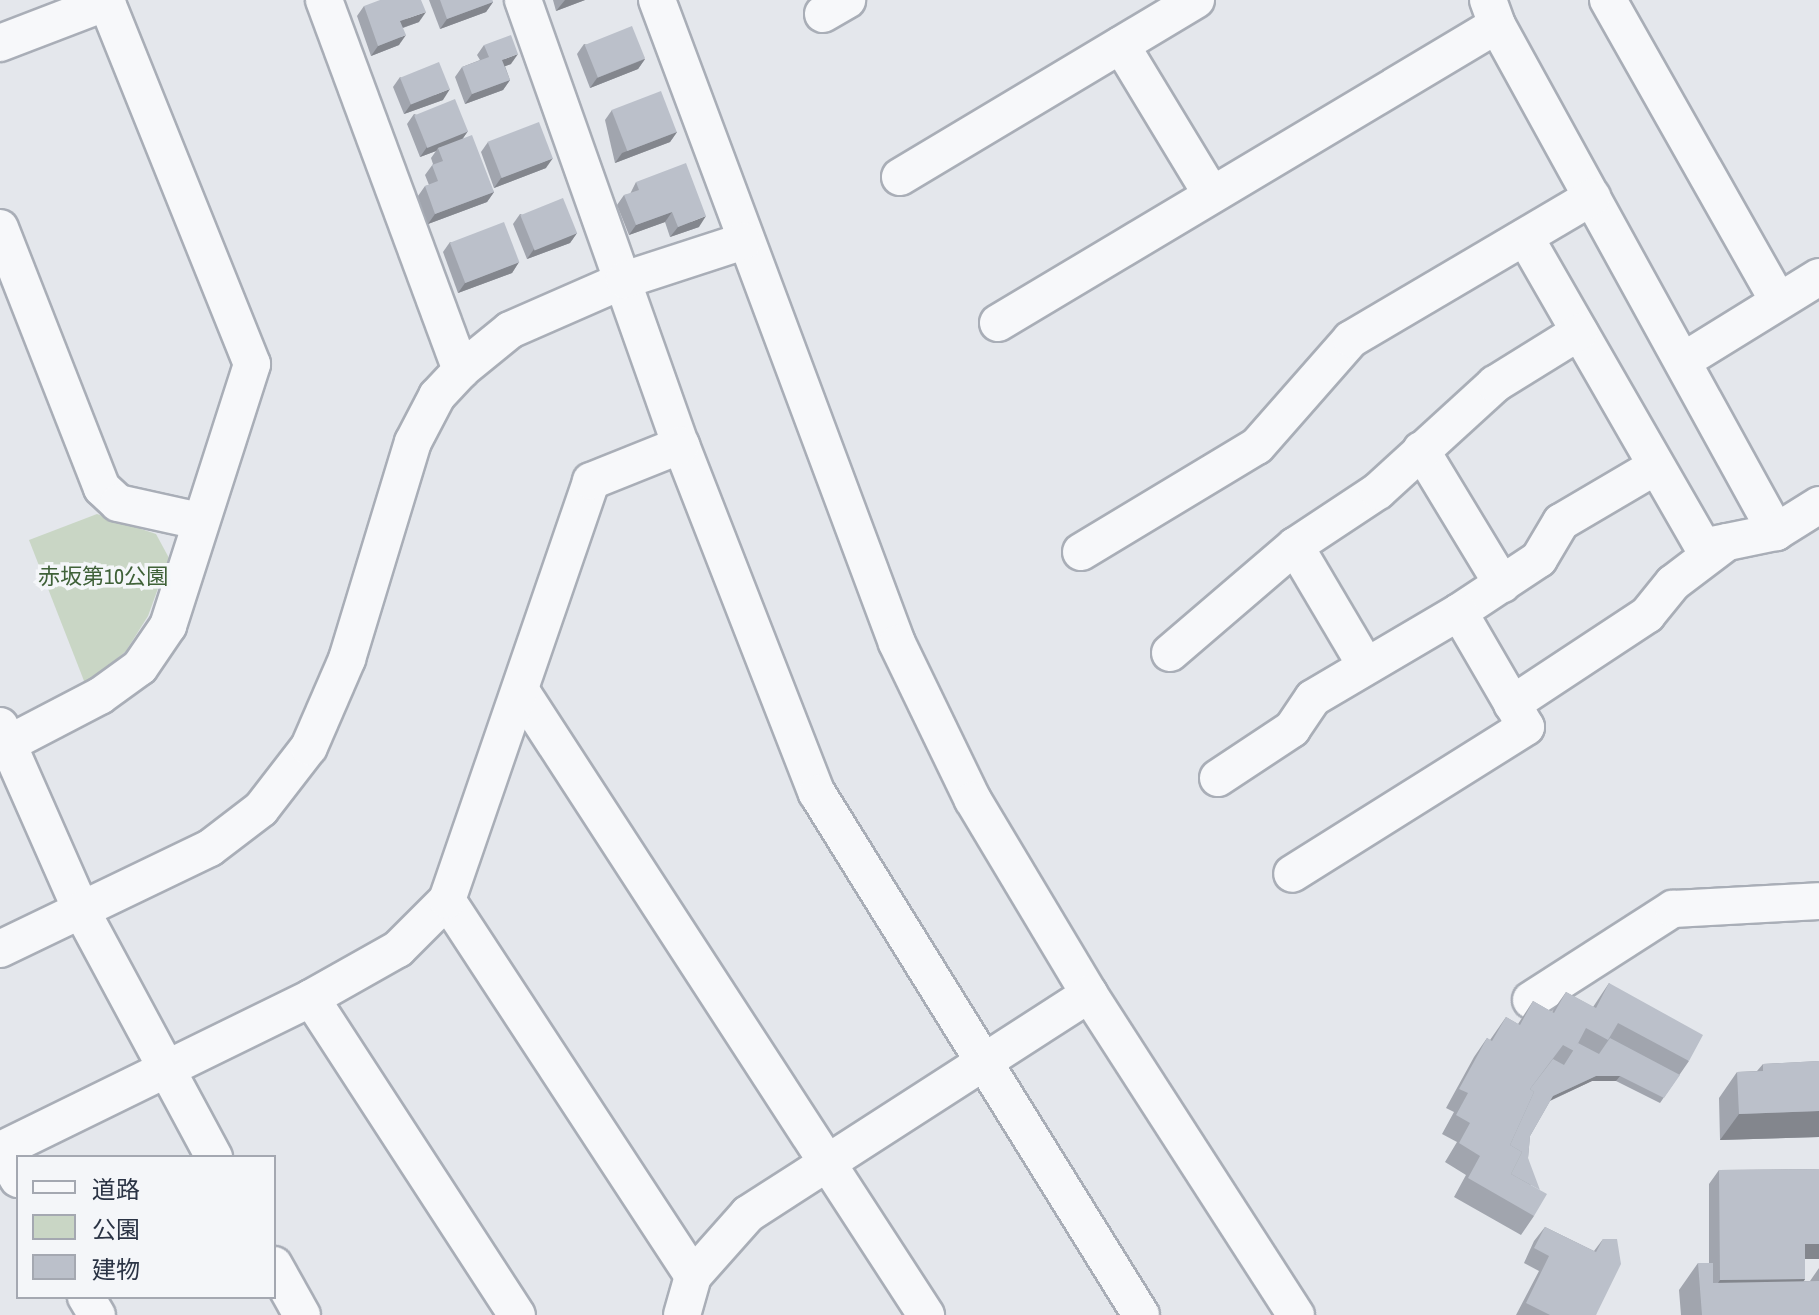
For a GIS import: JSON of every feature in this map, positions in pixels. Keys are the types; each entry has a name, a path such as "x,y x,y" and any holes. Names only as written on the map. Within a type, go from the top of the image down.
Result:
{"street":[{"path":"324,0 461,370"},
{"path":"523,0 681,445 817,793 980,1061 1141,1315"},
{"path":"657,0 744,241 897,643 973,800 1089,994 1296,1315"},
{"path":"1608,0 1778,301"},
{"path":"0,43 107,1 252,364 199,521 168,626 140,667 100,696 2,740 81,910 213,1155"},
{"path":"900,177 1190,1"},
{"path":"998,323 1212,195 1492,12 1776,532"},
{"path":"1121,45 1212,195"},
{"path":"1081,552 1257,446 1351,339 1592,197"},
{"path":"0,228 102,488 118,503 199,521"},
{"path":"1525,237 1703,547 1776,532 1819,505"},
{"path":"0,949 210,848 261,809 309,747 347,659 413,442 437,396 461,370 510,330 624,280 744,241"},
{"path":"1683,361 1819,277"},
{"path":"1170,653 1295,546 1378,491 1495,384 1579,332"},
{"path":"16,1176 1,1150 311,998 398,949 447,900 591,481 681,445"},
{"path":"1421,450 1502,584"},
{"path":"1218,778 1292,729 1313,698 1459,612 1539,559 1561,522 1656,466"},
{"path":"1512,704 1647,615 1673,583 1727,542"},
{"path":"1295,546 1366,666"},
{"path":"1292,874 1526,727 1459,612"},
{"path":"521,691 926,1315"},
{"path":"447,900 693,1276"},
{"path":"1531,1000 1673,909 1819,901"},
{"path":"682,1315 693,1276 748,1214 826,1159 1089,994"},
{"path":"311,998 517,1315"},
{"path":"276,1269 302,1315"}],"green space":[{"name":"赤坂第10公園","path":"97,514 156,534 169,558 148,616 126,651 86,686 29,540"}],"building":[{"path":"380,0 421,0 426,12 400,21 406,35 378,46 364,6"},
{"path":"440,0 492,0 493,2 447,19"},
{"path":"632,26 645,58 598,78 585,45"},
{"path":"511,35 518,54 502,60 510,80 472,94 462,67 489,57 484,45"},
{"path":"439,62 450,89 411,105 400,78"},
{"path":"661,91 677,132 627,151 612,110"},
{"path":"455,99 468,131 427,148 414,115"},
{"path":"539,122 553,158 502,178 488,142"},
{"path":"472,135 494,192 435,214 425,186 438,181 432,165 443,161 438,148"},
{"path":"686,163 706,216 678,227 672,212 636,225 624,195 639,190 636,182"},
{"path":"563,198 577,233 535,250 520,215"},
{"path":"504,222 519,262 465,283 450,243"},
{"path":"1609,983 1703,1035 1689,1061 1618,1023 1608,1040 1586,1028 1574,1051 1563,1045 1530,1089 1534,1092 1510,1145 1522,1152 1511,1174 1547,1194 1534,1216 1468,1178 1480,1156 1459,1143 1470,1123 1456,1115 1468,1093 1459,1089 1487,1038 1492,1041 1506,1017 1520,1025 1533,1001 1554,1013 1566,992 1596,1008"},
{"path":"1610,1038 1680,1075 1664,1098 1620,1076 1596,1076 1553,1096 1530,1136 1528,1158 1540,1190 1511,1174 1522,1152 1510,1145 1534,1092 1530,1089 1553,1059 1564,1065 1578,1043 1599,1054"},
{"path":"1819,1061 1819,1111 1739,1114 1737,1072 1763,1071 1763,1064"},
{"path":"1819,1169 1819,1244 1805,1244 1805,1279 1720,1280 1719,1170"},
{"path":"1545,1227 1596,1252 1603,1239 1617,1239 1621,1264 1596,1315 1550,1315 1526,1303 1549,1256 1534,1248"},
{"path":"1698,1263 1713,1263 1713,1283 1819,1281 1819,1315 1702,1315"}]}
